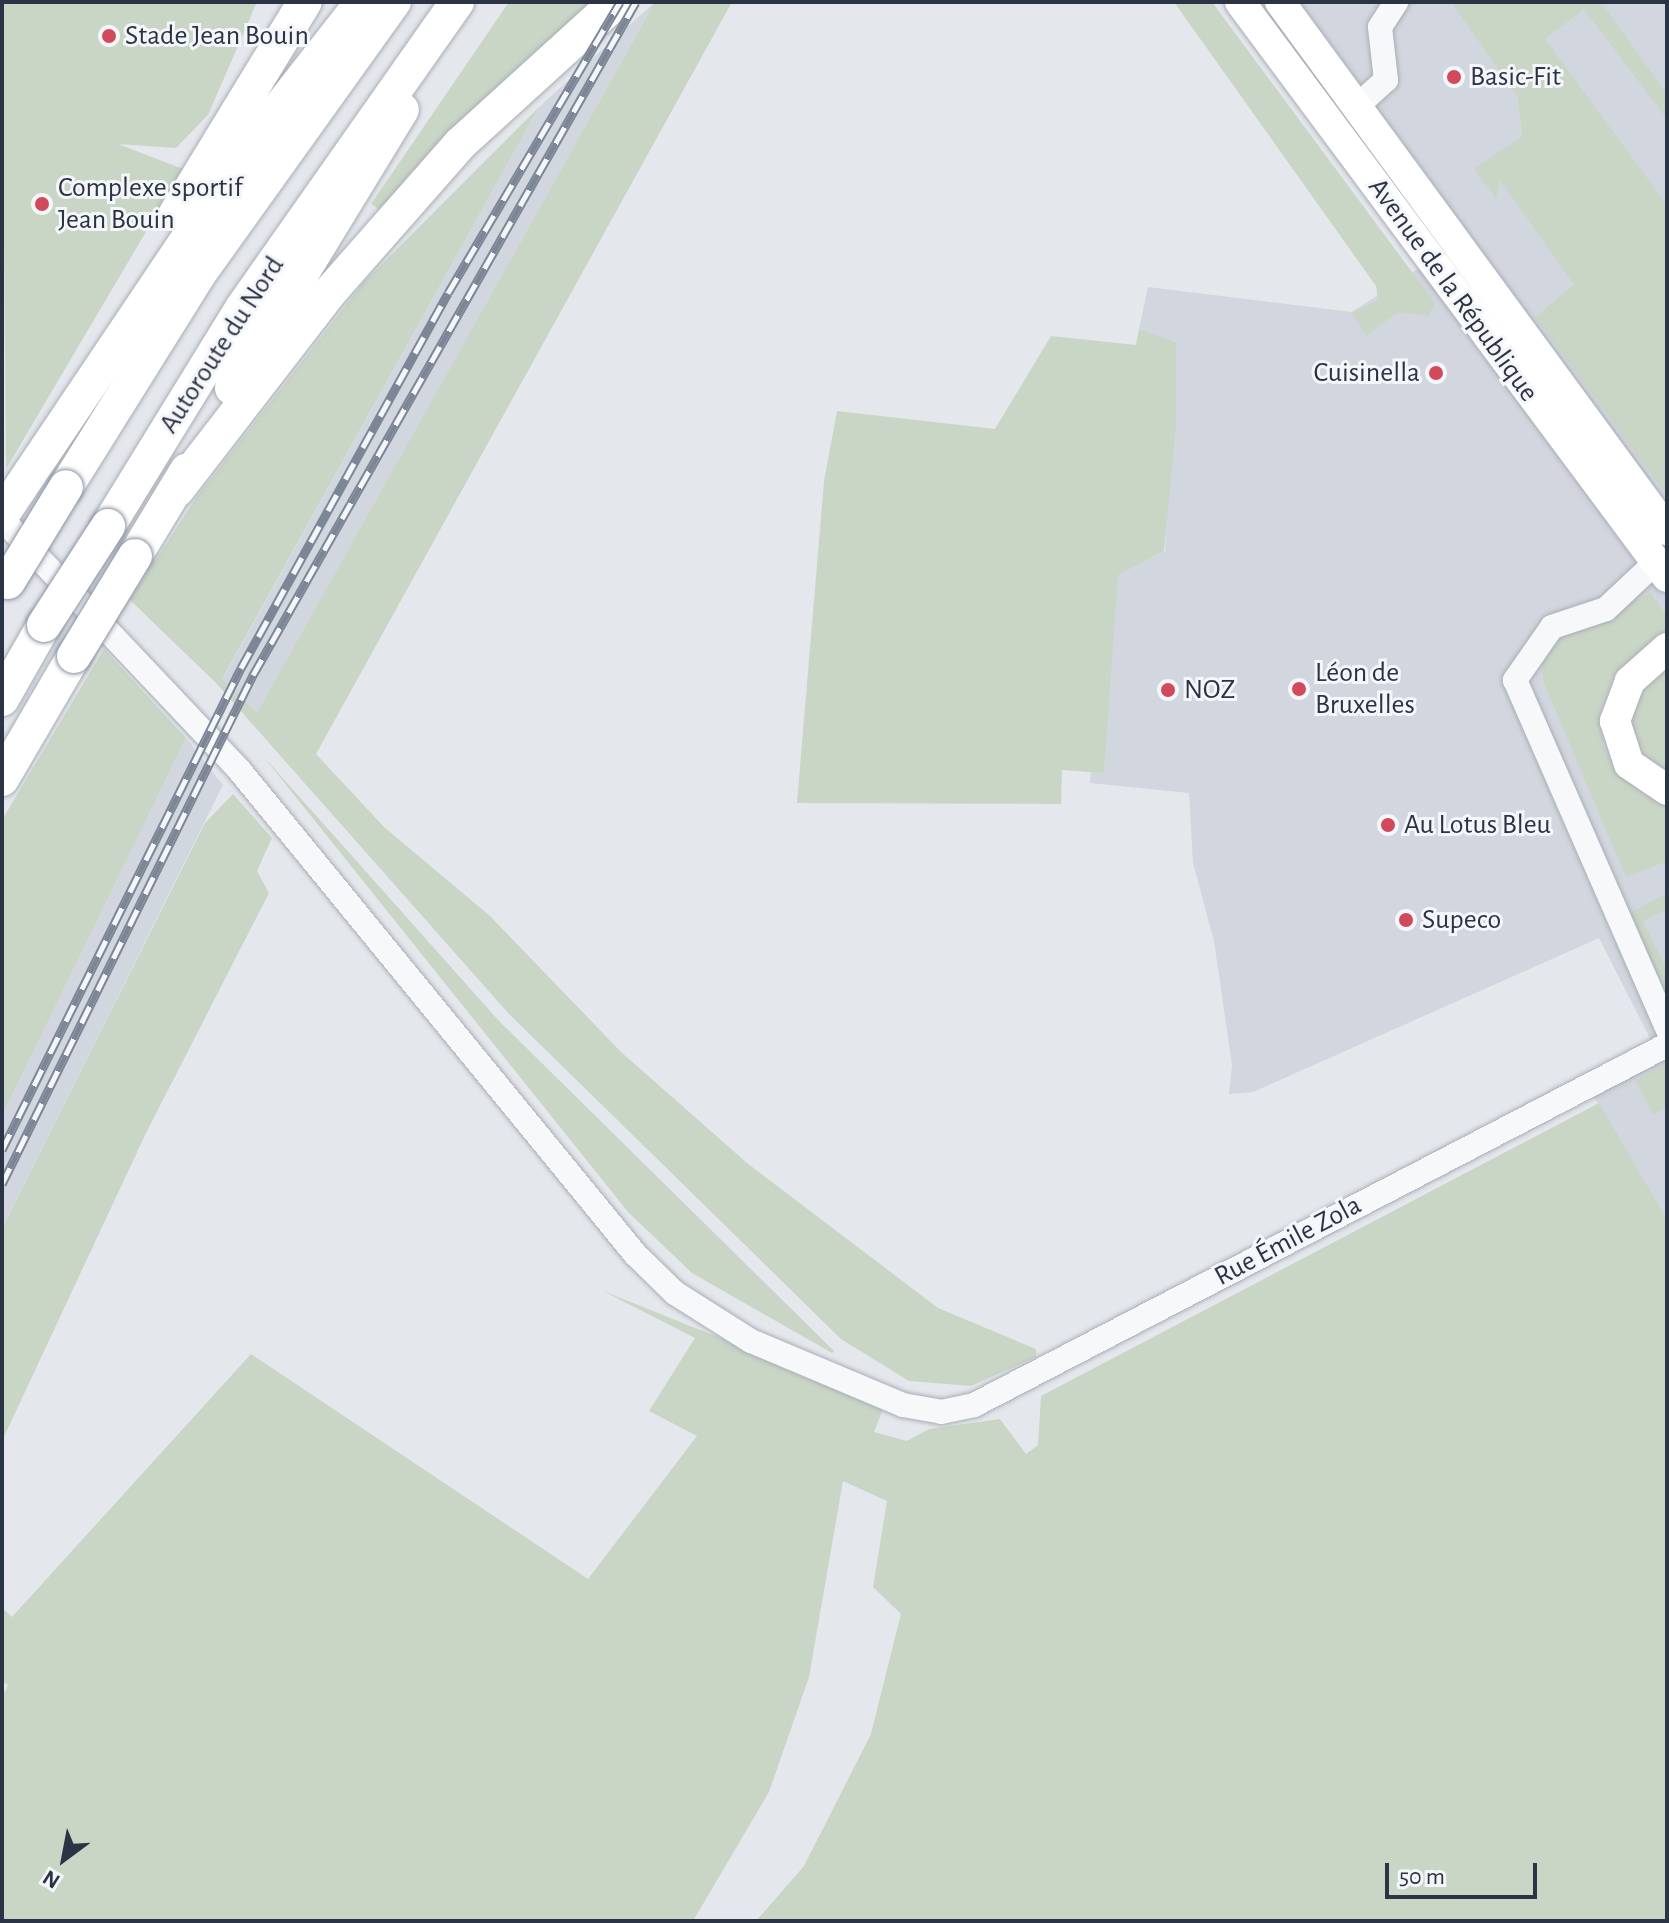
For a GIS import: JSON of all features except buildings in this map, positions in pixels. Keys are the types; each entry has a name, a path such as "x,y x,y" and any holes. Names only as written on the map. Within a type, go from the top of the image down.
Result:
{"highway":[{"path":"2,517 128,289 305,2"},
{"path":"37,458 252,143 362,2"},
{"name":"Autoroute du Nord","path":"5,587 199,274 394,2"},
{"name":"Autoroute du Nord","path":"2,699 44,625 242,308 457,2"},
{"path":"2,779 177,490 330,292 460,144 616,2"},
{"path":"177,490 210,424 396,128 426,45"}],"main road":[{"name":"Avenue de la République","path":"1240,2 1661,570"},
{"name":"Avenue de la République","path":"1280,2 1658,507 1667,530"},
{"path":"1667,648 1630,681 1615,721 1629,764 1667,790"}],"street":[{"path":"1357,106 1386,80 1380,27 1396,2"},
{"name":"Rue Émile Zola","path":"2,517 230,760 635,1254 675,1293 751,1341 903,1405 941,1412 974,1405 1667,1045"},
{"path":"1661,570 1606,609 1552,627 1515,680 1667,1028"}],"shaded area":[{"path":"655,2 257,714 222,680 539,107"},
{"path":"1296,2 1667,2 1667,1220 1587,1085 1656,1050 1599,938 1253,1092 1229,1094 1232,1065 1214,941 1193,863 1189,793 1090,783 1091,772 1104,773 1116,575 1165,551 1176,342 1139,329 1148,287 1352,312 1470,235"},
{"path":"186,738 223,785 2,1229 2,1116"}],"green space":[{"name":"Complexe sportif Jean Bouin","path":"2,2 257,2 208,115 176,148 118,144 183,169 6,469"},
{"path":"509,2 595,2 383,212 371,204"},
{"path":"655,2 732,2 316,754 384,827 490,916 621,1052 747,1163 938,1308 1036,1349 1036,1357 971,1386 909,1381 841,1339 509,1014 216,683 130,600 196,498 363,283 539,107 222,679 257,713"},
{"path":"1174,2 1212,2 1435,303 1428,316 1398,312 1366,336 1352,312 1378,300 1376,286"},
{"path":"1451,2 1601,2 1667,94 1667,119 1584,9 1545,39 1667,205 1667,495 1535,317 1574,285 1500,180 1496,198 1474,169 1522,136 1518,97"},
{"path":"1139,329 1176,342 1176,426 1164,551 1118,575 1104,773 1062,770 1061,804 797,803 824,481 837,411 995,429 1051,336 1136,345"},
{"path":"1651,593 1667,616 1667,630 1615,673 1600,708 1602,743 1613,767 1639,792 1667,805 1667,861 1626,877 1544,683 1541,660 1555,637"},
{"path":"104,649 186,738 2,1116 2,820"},
{"path":"1667,665 1667,775 1637,749 1629,722 1637,694"},
{"path":"263,756 499,1021 834,1351 832,1353 692,1273 628,1212"},
{"path":"233,794 272,838 257,871 269,893 146,1133 2,1441 2,1229 205,823"},
{"path":"1667,893 1667,909 1643,921 1667,970 1667,1004 1628,914"},
{"path":"1667,1062 1667,1107 1653,1115 1636,1081"},
{"path":"1599,1103 1667,1220 1667,1921 756,1921 804,1866 871,1734 901,1614 873,1587 887,1501 843,1481 809,1677 769,1792 693,1921 2,1921 2,1698 8,1685 2,1681 2,1608 12,1617 251,1354 588,1579 697,1436 649,1411 695,1338 603,1291 885,1404 874,1432 907,1441 929,1429 1000,1419 1026,1454 1038,1445 1041,1396"}],"railway":[{"path":"2,1150 241,668 448,293 620,2"},
{"path":"2,1184 253,675 636,2"}],"place":[{"name":"Stade Jean Bouin","path":"109,36"},
{"name":"Basic-Fit","path":"1454,77"},
{"name":"Complexe sportif Jean Bouin","path":"42,204"},
{"name":"Cuisinella","path":"1436,373"},
{"name":"Léon de Bruxelles","path":"1299,689"},
{"name":"NOZ","path":"1168,690"},
{"name":"Au Lotus Bleu","path":"1388,825"},
{"name":"Supeco","path":"1406,920"}]}
